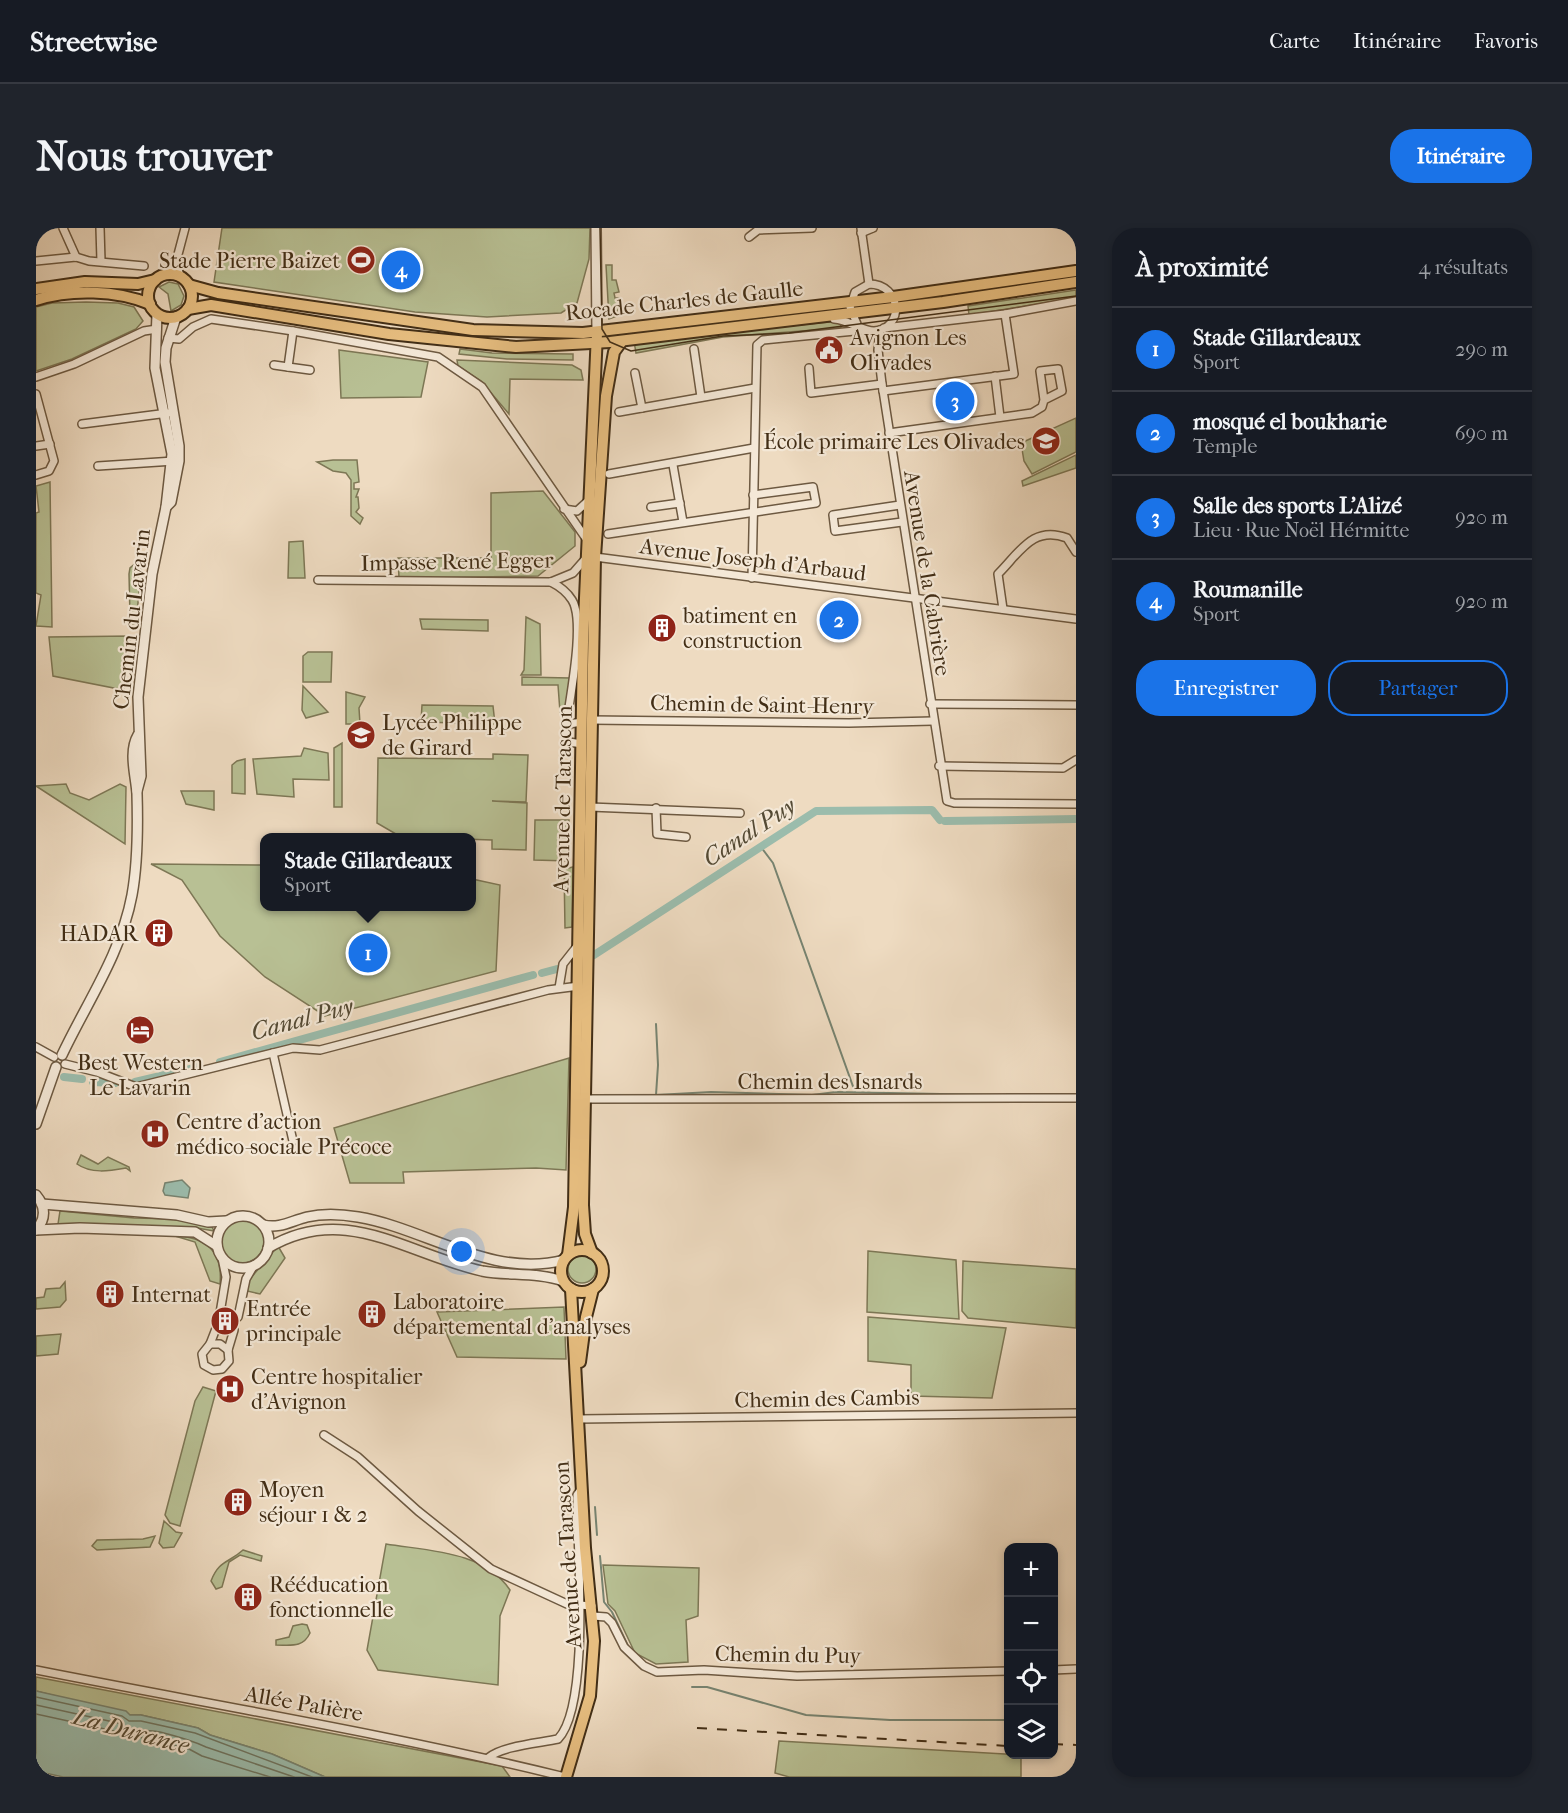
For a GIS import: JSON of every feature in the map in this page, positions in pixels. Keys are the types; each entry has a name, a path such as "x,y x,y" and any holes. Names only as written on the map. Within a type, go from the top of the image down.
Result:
{"main road":[{"name":"Rocade Charles de Gaulle","path":"894,302 1076,271"},
{"path":"36,281 138,284 167,274 180,276 189,285 192,297 188,309 176,317 157,314 150,304 148,291 155,280"},
{"name":"Rocade Charles de Gaulle","path":"536,347 603,338 627,329 1076,282"},
{"path":"36,289 73,283"},
{"name":"Rocade Charles de Gaulle","path":"189,285 218,293 448,327 499,333 583,333 598,338 622,341 799,317 850,307"},
{"path":"36,300 90,293 130,297 150,304"},
{"name":"Rocade Charles de Gaulle","path":"188,309 211,305 466,344 585,351 597,362"},
{"name":"Avenue de Tarascon","path":"566,1257 574,1207 590,807 585,590 591,557 588,543 598,338"},
{"name":"Avenue de Tarascon","path":"598,338 606,362 606,396"},
{"name":"Avenue de Tarascon","path":"592,1253 584,1219 583,980 579,942 582,744 587,721 591,557 606,396 614,352 622,341"},
{"path":"580,1250 592,1253 601,1262 603,1274 593,1288 578,1292 567,1285 560,1270 566,1257 580,1250"},
{"name":"Avenue de Tarascon","path":"566,1776 583,1724 594,1666 582,1488 578,1383 567,1285"},
{"name":"Avenue de Tarascon","path":"578,1383 586,1317 593,1288"}],"street":[{"path":"63,228 76,257"},
{"path":"100,228 101,261"},
{"path":"167,274 176,262 186,228"},
{"name":"Avenue de Tarascon","path":"596,228 598,338"},
{"path":"749,237 758,230 812,228"},
{"path":"868,280 861,230 873,228"},
{"path":"36,261 76,257 144,266"},
{"path":"176,262 180,276"},
{"path":"868,280 882,286 894,302 892,321 882,329"},
{"path":"856,324 850,307 858,288 868,280"},
{"path":"752,578 755,388 760,343 1005,314 1076,302"},
{"name":"Chemin du Lavarin","path":"157,314 154,359 169,412"},
{"path":"809,368 811,393 1014,374 1005,314"},
{"name":"Chemin du Lavarin","path":"36,1124 59,1061 112,959 123,929 136,867 137,791 141,776 138,698 152,574 166,507 171,502 175,461 165,362 168,338 176,317"},
{"path":"799,317 838,319 867,330"},
{"path":"168,338 179,339 192,327 211,320 293,331 432,355 472,378 498,411 588,543"},
{"path":"36,376 74,364 144,331 157,328"},
{"name":"Avenue de la Cabrière","path":"882,329 878,350 882,388 946,801 954,803 1076,804"},
{"name":"Avenue de la Cabrière","path":"867,330 878,350"},
{"path":"288,367 293,331"},
{"path":"694,349 702,397"},
{"path":"274,365 310,370"},
{"path":"889,433 1032,413 1042,407 1044,400 1040,371 1058,369 1062,391 1044,400"},
{"path":"635,373 642,408"},
{"path":"995,376 1000,417"},
{"path":"619,412 755,388"},
{"path":"36,394 54,461 49,471 36,475"},
{"path":"82,424 169,412"},
{"path":"36,446 50,444"},
{"path":"609,474 673,465 754,448"},
{"path":"98,466 175,461"},
{"path":"673,465 683,522"},
{"path":"608,534 816,503 813,487 753,495"},
{"path":"564,509 577,511 591,497"},
{"path":"651,507 680,503"},
{"path":"900,505 833,515 835,531 902,522"},
{"path":"1003,609 998,574 1038,535 1047,533 1066,538 1076,552"},
{"name":"Avenue Joseph d'Arbaud","path":"591,557 1076,619"},
{"name":"Impasse René Egger","path":"318,580 551,582 573,573 591,557"},
{"path":"551,582 573,600 576,612"},
{"path":"582,744 569,742 565,733 574,684 576,612 579,599 585,590"},
{"path":"930,704 1076,705"},
{"path":"566,728 574,722 587,721"},
{"name":"Chemin de Saint-Henry","path":"587,721 837,723 933,721"},
{"path":"939,766 1063,768 1076,760"},
{"path":"590,807 740,813"},
{"path":"656,808 657,834 686,837"},
{"path":"559,988 563,964 579,942"},
{"path":"561,976 570,973 583,980"},
{"path":"36,1047 59,1061 136,1087 293,1048 320,1050 583,980"},
{"path":"273,1053 293,1142"},
{"name":"Chemin des Isnards","path":"585,1100 1076,1098"},
{"path":"36,1195 42,1204 42,1221 36,1230"},
{"path":"42,1204 177,1215 208,1222 226,1221 243,1215 254,1218 263,1225 268,1236 268,1248 263,1258 254,1265 243,1289 237,1317"},
{"path":"263,1225 277,1227 314,1216 355,1217 392,1224 485,1257 533,1263 566,1257"},
{"path":"220,1313 226,1277 217,1246 218,1232 226,1221"},
{"path":"36,1230 74,1228 195,1232 217,1246"},
{"path":"268,1248 290,1236 314,1229 351,1230 396,1241 478,1270 546,1276 567,1285"},
{"path":"222,1258 233,1266 254,1265"},
{"path":"216,1326 210,1344 204,1350 202,1360 213,1370 226,1366 230,1357 228,1350 234,1330"},
{"path":"210,1344 220,1344 228,1350"},
{"name":"Chemin des Cambis","path":"579,1419 1076,1413"},
{"path":"324,1435 358,1457 418,1511 491,1569 558,1600 592,1611"},
{"path":"488,1758 492,1754 521,1746 558,1739 567,1727 577,1671 579,1606 577,1495 582,1488"},
{"name":"Chemin du Puy","path":"592,1611 606,1617 612,1623 624,1647 644,1666 657,1672 705,1670 797,1676 1004,1671"},
{"path":"1058,1670 1076,1669"},
{"name":"Allée Palière","path":"36,1670 248,1712 355,1729 566,1776"}],"shaded area":[{"path":"222,228 590,228 589,259 577,303 561,313 487,317 415,312 214,282"},
{"path":"606,265 612,265 612,280 616,280 619,292 614,293 615,298 620,298 622,310 617,310 617,316 609,319"},
{"path":"169,282 178,284 184,296 181,305 171,311 168,294 159,287"},
{"path":"1076,290 1076,298 969,315 968,306"},
{"path":"52,303 118,303 134,307 143,321 136,329 72,359 36,371 36,307"},
{"path":"840,321 841,328 723,337 636,353 634,341"},
{"path":"460,349 492,353 573,354 573,360 507,359 459,354"},
{"path":"339,350 428,362 421,397 341,398"},
{"path":"457,360 572,365 581,370 583,380 510,379 509,414 481,381 458,366"},
{"path":"1076,418 1076,452 1032,474 1024,461 1021,443"},
{"path":"1076,455 1076,468 1023,486 1022,481"},
{"path":"357,460 359,482 354,483 354,489 359,489 356,497 358,497 359,508 356,512 363,518 360,524 351,516 351,480 346,473 333,471 317,462"},
{"path":"50,482 52,627 36,626 41,595 36,593 36,513 39,512 36,486"},
{"path":"543,491 575,532 575,546 538,576 399,578 398,558 491,558 491,493"},
{"path":"303,541 305,578 288,578 289,542"},
{"path":"137,562 142,562 136,623 133,624 130,616 129,574 130,568"},
{"path":"526,617 540,624 541,675 521,675 524,670"},
{"path":"420,619 488,620 488,631 422,629"},
{"path":"131,636 124,690 53,676 49,637"},
{"path":"308,652 332,652 331,682 303,682 303,656"},
{"path":"522,677 570,678 565,712 560,712 558,685 522,685"},
{"path":"303,686 328,712 306,718 302,710"},
{"path":"346,692 365,697 359,708 360,724 346,724"},
{"path":"422,705 493,706 495,724 421,722"},
{"path":"342,743 342,807 334,807 334,748"},
{"path":"304,748 328,753 329,780 293,779 294,797 257,794 253,759 301,756"},
{"path":"493,754 528,755 526,802 492,801 527,803 526,850 492,849 492,840 476,839 476,833 394,833 377,823 378,758 493,759"},
{"path":"245,759 245,794 232,793 232,765"},
{"path":"66,784 70,793 89,800 120,784 126,787 125,844 36,786"},
{"path":"181,791 214,791 214,810 186,804"},
{"path":"535,820 569,820 569,861 534,860"},
{"path":"151,864 260,865 260,911 476,911 476,880 500,885 496,971 325,1016 265,977 220,936 182,880"},
{"path":"573,867 572,927 565,928 564,869"},
{"path":"569,1058 566,1170 536,1168 403,1172 404,1183 350,1183 334,1128"},
{"path":"81,1155 98,1164 108,1157 129,1167 130,1171 126,1168 107,1171 88,1169 77,1164"},
{"path":"60,1211 134,1218 174,1219 212,1227 214,1231 197,1228 58,1224"},
{"path":"242,1219 258,1225 264,1241 258,1257 242,1263 226,1257 220,1241 226,1225"},
{"path":"175,1236 196,1239 210,1248 219,1263 220,1284 210,1281 195,1242"},
{"path":"278,1246 285,1258 260,1294 247,1291 249,1280"},
{"path":"868,1251 956,1260 959,1319 867,1312"},
{"path":"582,1255 592,1259 596,1269 592,1279 582,1283 572,1279 568,1269 572,1259"},
{"path":"963,1261 1076,1269 1076,1328 968,1318 962,1311"},
{"path":"65,1282 66,1300 60,1307 36,1309 36,1298 44,1297 46,1289 60,1288"},
{"path":"564,1307 566,1359 457,1357 437,1312"},
{"path":"868,1317 1006,1328 992,1398 911,1396 911,1365 868,1361"},
{"path":"61,1334 58,1354 36,1356 36,1336"},
{"path":"203,1387 216,1391 180,1526 170,1523 165,1515 195,1401"},
{"path":"164,1521 176,1532 182,1533 174,1547 163,1548 159,1543"},
{"path":"155,1536 150,1547 97,1550 92,1546 97,1540 143,1539"},
{"path":"386,1544 437,1551 471,1560 486,1567 499,1577 510,1590 500,1616 498,1685 378,1670 367,1650"},
{"path":"243,1550 262,1556 261,1561 240,1555 229,1562 222,1587 216,1589 211,1581 217,1569"},
{"path":"603,1565 699,1568 698,1616 686,1620 688,1662 656,1664 635,1653 615,1611 608,1604"},
{"path":"307,1625 310,1633 304,1641 296,1645 276,1645 276,1640 289,1637 293,1626"},
{"path":"36,1677 502,1766 510,1777 325,1777 272,1754 210,1735 198,1728 141,1715 130,1715 36,1691"},
{"path":"779,1741 1004,1754 1004,1759 1021,1759 1021,1777 789,1777 775,1773"}],"water":[{"path":"182,1180 190,1188 188,1198 165,1195 163,1191 165,1183"},
{"name":"La Durance","path":"36,1691 126,1711 130,1715 141,1715 198,1728 210,1735 272,1754 325,1777 63,1777 36,1771"}],"waterway":[{"name":"Canal Puy","path":"594,955 816,811 932,810 940,820"},
{"name":"Canal Puy","path":"945,821 1076,819"},
{"path":"761,847 773,863 855,1092"},
{"name":"Canal Puy","path":"542,973 557,969"},
{"name":"Canal Puy","path":"220,1062 533,975"},
{"path":"656,1024 658,1065 656,1095 711,1092 812,1095 836,1092 993,1095"},
{"name":"Canal Puy","path":"135,1082 199,1067"},
{"name":"Canal Puy","path":"64,1077 82,1079"},
{"name":"Canal Puy","path":"93,1082 115,1083"},
{"path":"595,1507 597,1535"},
{"path":"600,1556 604,1602 612,1612 629,1648"},
{"path":"692,1687 707,1687 806,1715 890,1720 1004,1720"}],"tram line":[{"path":"600,228 602,329 610,342 631,351 723,336 789,333 1076,296"}],"railway":[{"path":"697,1728 1004,1746"},
{"path":"1058,1744 1076,1745"}],"place":[{"name":"Stade Pierre Baizet","path":"361,260"},
{"name":"Roumanille","path":"401,270"},
{"name":"Avignon Les Olivades","path":"829,350"},
{"name":"Salle des sports L'Alizé","path":"955,401"},
{"name":"École primaire Les Olivades","path":"1046,441"},
{"name":"mosqué el boukharie","path":"839,620"},
{"name":"batiment en construction","path":"662,628"},
{"name":"Lycée Philippe de Girard","path":"361,735"},
{"name":"HADAR","path":"159,933"},
{"name":"Stade Gillardeaux","path":"368,953"},
{"name":"Best Western Le Lavarin","path":"140,1030"},
{"name":"Centre d’action médico-sociale Précoce","path":"155,1134"},
{"name":"Internat","path":"110,1294"},
{"name":"Laboratoire départemental d'analyses","path":"372,1314"},
{"name":"Entrée principale","path":"225,1321"},
{"name":"Centre hospitalier d'Avignon","path":"230,1389"},
{"name":"Moyen séjour 1 & 2","path":"238,1502"},
{"name":"Rééducation fonctionnelle","path":"248,1597"}]}
